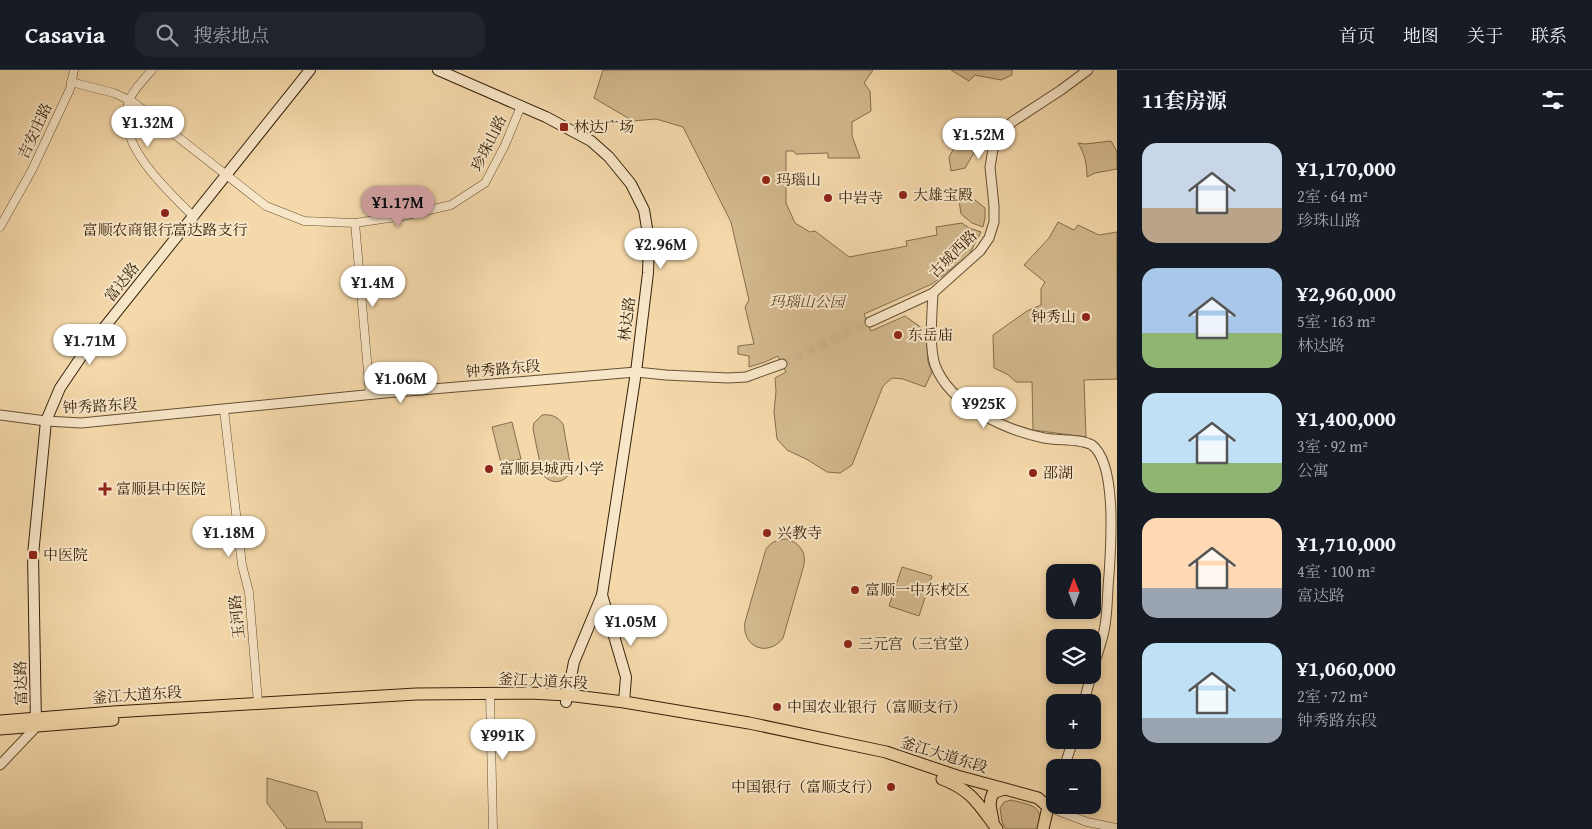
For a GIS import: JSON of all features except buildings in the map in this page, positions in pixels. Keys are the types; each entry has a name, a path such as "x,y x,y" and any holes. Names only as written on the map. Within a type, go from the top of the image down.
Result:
{"main road":[{"name":"富达路","path":"36,722 33,555 46,421 60,388 83,354 310,70"},
{"name":"林达路","path":"438,70 521,106 591,140 609,157 631,184 644,210 649,240 648,273 636,372 602,595"},
{"path":"566,699 574,662 602,595"},
{"path":"602,595 626,677 624,702"},
{"name":"釜江大道东段","path":"0,721 36,722 530,693 756,730 890,759 956,784 973,797 996,827"},
{"name":"釜江大道东段","path":"0,729 36,722 258,703 416,694 490,696"},
{"name":"釜江大道东段","path":"566,699 624,702 749,723 886,752 957,776 1038,798 1046,805"},
{"path":"996,827 990,805 991,798 993,793 1004,789"},
{"path":"1043,829 1046,814"}],"street":[{"name":"吉安庄路","path":"0,227 32,170 70,89 74,70"},
{"path":"152,70 129,100 126,113 127,128 137,152 161,184 194,217"},
{"name":"古城西路","path":"870,322 933,293 980,251 989,238 994,222 990,167 993,149 1002,133 1012,122 1088,70"},
{"name":"珍珠山路","path":"72,82 114,93 133,102 266,206 304,221 355,223 403,216 451,205 485,184 505,145 521,106"},
{"path":"355,223 370,395"},
{"path":"933,293 932,348 935,365 944,381 960,398 994,422 1020,433 1092,445 1102,454 1110,472 1114,506 1104,631 1101,642"},
{"name":"钟秀路东段","path":"0,415 81,423 636,372 728,378 746,377 782,364"},
{"name":"玉河路","path":"224,410 242,565 249,592 258,703"},
{"path":"490,696 493,829"},
{"path":"0,765 36,722"},
{"path":"1066,814 1086,822 1117,828"}],"green space":[{"name":"玛瑙山公园","path":"603,70 873,70 864,83 870,91 871,111 852,122 852,136 860,158 828,158 828,153 796,154 793,151 786,151 786,203 795,223 810,232 815,231 849,257 907,246 906,241 937,235 936,227 962,223 969,228 981,232 969,255 932,284 864,314 871,331 905,316 926,331 928,362 932,372 925,387 903,379 892,378 883,386 852,465 840,473 827,472 787,450 777,439 774,412 775,378 786,372 778,356 749,367 749,356 738,354 738,346 754,344 745,307 749,300 731,222 683,127 656,119 633,121 594,98"},
{"path":"951,70 1012,70 1012,75 1001,80 975,75 969,81"},
{"path":"986,129 997,131 988,148 975,151 965,168 951,171 949,157 956,145 968,134"},
{"path":"1111,141 1117,152 1117,169 1095,173 1087,177 1085,160 1078,143"},
{"path":"968,198 975,200 985,208 983,227 972,223 961,214 959,200"},
{"path":"1058,222 1074,230 1078,225 1099,235 1117,232 1117,379 1084,380 1086,437 1033,430 1032,382 1016,382 1007,374 994,368 993,335 1027,311 1041,305 1041,289 1045,282 1024,265 1049,238"},
{"path":"542,415 554,416 563,424 571,469 566,478 558,482 549,480 542,473 533,429 534,423"},
{"path":"512,422 521,459 501,463 492,427"},
{"path":"787,539 799,546 803,552 804,565 783,638 777,644 770,647 757,647 747,638 745,622 766,549 775,541"},
{"path":"902,567 932,576 919,616 889,606"},
{"path":"267,778 317,792 326,822 362,822 362,829 287,829 267,803"},
{"path":"1011,800 1030,805 1038,811 1039,821 1037,829 1006,829 1002,822 1000,808 1004,802"}],"tunnel":[{"path":"782,364 870,322"}],"place":[{"name":"林达广场","path":"564,127"},
{"name":"玛瑙山","path":"766,180"},
{"name":"大雄宝殿","path":"903,195"},
{"name":"中岩寺","path":"828,198"},
{"name":"富顺农商银行富达路支行","path":"165,213"},
{"name":"钟秀山","path":"1086,317"},
{"name":"东岳庙","path":"898,335"},
{"name":"富顺县城西小学","path":"489,469"},
{"name":"邵湖","path":"1033,473"},
{"name":"富顺县中医院","path":"105,489"},
{"name":"兴教寺","path":"767,533"},
{"name":"中医院","path":"33,555"},
{"name":"富顺一中东校区","path":"855,590"},
{"name":"三元宫（三官堂）","path":"848,644"},
{"name":"中国农业银行（富顺支行）","path":"777,707"},
{"name":"中国银行（富顺支行）","path":"891,787"}]}
